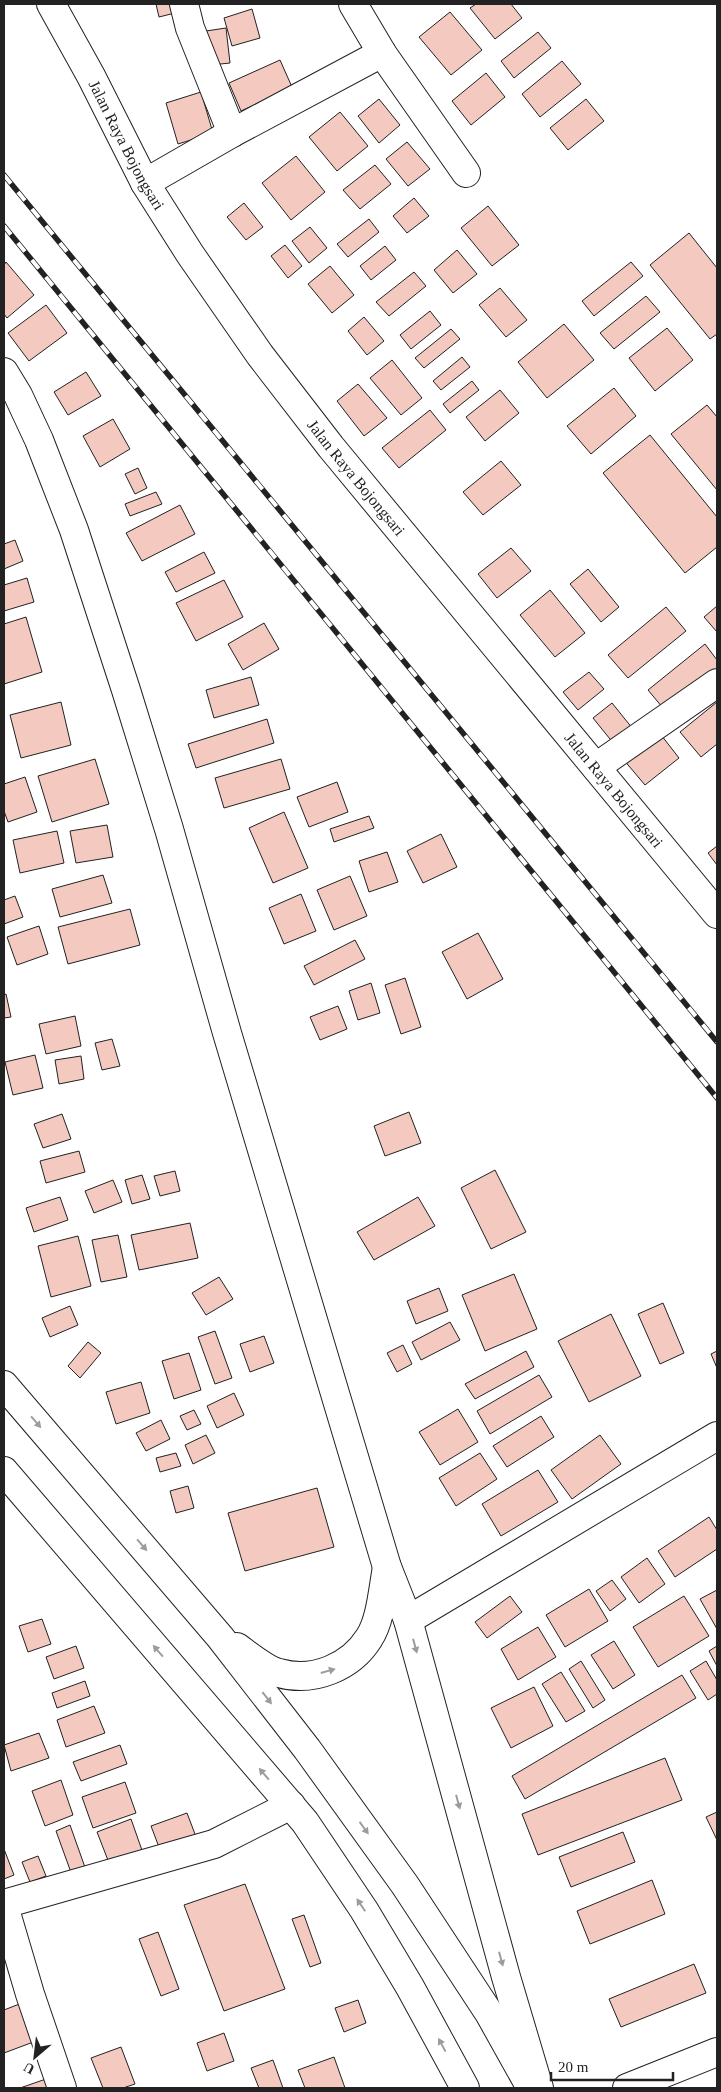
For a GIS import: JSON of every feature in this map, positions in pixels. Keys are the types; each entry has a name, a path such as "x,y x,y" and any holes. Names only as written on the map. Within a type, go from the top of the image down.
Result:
{"main road":[{"name":"Jalan Raya Bojongsari","path":"50,4 91,76 145,183 190,254 260,354 319,431 717,914"},
{"path":"184,4 190,28 232,133"},
{"path":"353,4 382,53 466,173"},
{"path":"145,183 232,133 382,53"},
{"path":"4,372 18,395 35,431 74,530 126,690 169,829 230,1043 387,1567 408,1620 506,1977 540,2088"},
{"path":"596,767 717,683"},
{"path":"4,1385 220,1637 307,1749 405,1885 489,2013 531,2088"},
{"path":"408,1620 717,1436"},
{"path":"4,1471 291,1805 364,1910 410,1987 465,2088"},
{"path":"220,1637 278,1673 302,1677 334,1670 351,1658 370,1637 379,1611 387,1567"},
{"path":"62,2088 30,1994 4,1905 214,1844 291,1805"},
{"path":"627,2088 717,2052"}],"building":[{"path":"156,4 177,4 179,12 159,17"},
{"path":"476,4 511,4 522,18 495,39 470,8"},
{"path":"252,9 260,38 232,46 224,18"},
{"path":"450,12 482,50 451,75 419,37"},
{"path":"226,28 230,63 211,65 206,31"},
{"path":"538,32 551,48 514,78 501,61"},
{"path":"280,60 292,87 241,111 229,83"},
{"path":"562,61 581,84 540,117 522,94"},
{"path":"486,73 505,97 471,125 452,101"},
{"path":"201,92 213,133 178,144 166,103"},
{"path":"379,99 400,125 379,143 358,116"},
{"path":"586,99 604,121 568,150 550,128"},
{"path":"340,112 368,146 337,171 309,137"},
{"path":"407,142 430,169 408,186 386,159"},
{"path":"296,156 325,192 291,220 262,183"},
{"path":"375,165 391,184 360,209 343,190"},
{"path":"414,198 429,216 407,233 393,216"},
{"path":"244,203 263,227 246,240 227,217"},
{"path":"488,206 519,245 492,266 461,228"},
{"path":"369,219 379,232 348,257 337,244"},
{"path":"310,227 327,248 309,263 292,241"},
{"path":"689,233 717,268 717,334 710,339 650,265"},
{"path":"285,245 302,266 288,278 271,256"},
{"path":"385,246 396,260 371,280 360,266"},
{"path":"457,250 477,274 453,293 434,270"},
{"path":"6,262 34,295 7,318 4,314 4,265"},
{"path":"631,262 643,276 594,316 582,301"},
{"path":"330,266 354,295 332,313 308,284"},
{"path":"414,272 426,286 389,316 376,302"},
{"path":"500,288 527,320 506,337 479,305"},
{"path":"646,296 660,312 614,349 600,333"},
{"path":"46,305 67,333 29,361 8,333"},
{"path":"430,311 441,325 411,349 400,335"},
{"path":"364,317 384,341 367,355 348,331"},
{"path":"564,324 594,360 547,398 518,362"},
{"path":"667,328 693,360 655,391 629,358"},
{"path":"451,329 460,339 424,368 415,358"},
{"path":"462,357 470,367 441,390 433,381"},
{"path":"392,360 422,398 401,415 370,378"},
{"path":"86,372 101,396 68,415 54,392"},
{"path":"472,381 479,390 450,413 443,404"},
{"path":"358,384 387,418 364,436 337,401"},
{"path":"614,388 636,416 591,454 567,426"},
{"path":"500,390 519,413 485,441 466,417"},
{"path":"707,405 717,417 717,490 671,434"},
{"path":"430,410 446,430 399,468 382,448"},
{"path":"113,419 130,449 100,467 83,436"},
{"path":"650,435 717,517 717,547 685,573 603,473"},
{"path":"501,461 521,485 483,515 463,492"},
{"path":"138,468 147,488 135,494 125,474"},
{"path":"156,492 162,504 130,516 125,504"},
{"path":"180,505 195,534 142,561 126,533"},
{"path":"15,540 23,561 4,569 4,544"},
{"path":"511,548 531,571 497,598 478,574"},
{"path":"204,552 215,573 176,592 165,572"},
{"path":"588,569 619,607 601,622 570,584"},
{"path":"27,578 34,602 4,611 4,585"},
{"path":"224,580 243,617 196,641 176,603"},
{"path":"550,590 585,633 555,657 520,615"},
{"path":"717,606 717,632 704,617"},
{"path":"666,607 686,631 628,678 608,655"},
{"path":"26,617 42,672 4,684 4,624"},
{"path":"264,623 279,649 243,670 228,644"},
{"path":"705,644 717,660 717,675 668,714 648,690"},
{"path":"589,672 604,689 578,710 563,692"},
{"path":"251,677 259,705 214,718 206,690"},
{"path":"61,702 71,745 21,758 10,715"},
{"path":"717,702 717,744 701,757 680,732"},
{"path":"612,703 633,729 614,744 593,718"},
{"path":"267,719 274,743 196,768 188,744"},
{"path":"658,731 679,758 645,785 623,759"},
{"path":"95,759 109,804 52,822 38,776"},
{"path":"281,759 290,789 224,808 215,778"},
{"path":"25,777 37,812 8,822 4,811 4,784"},
{"path":"337,782 348,812 309,827 297,797"},
{"path":"284,812 308,868 273,883 249,828"},
{"path":"369,816 374,828 334,842 330,829"},
{"path":"107,825 113,857 76,863 70,831"},
{"path":"57,831 64,863 20,873 13,840"},
{"path":"441,834 457,867 423,883 407,851"},
{"path":"717,846 717,865 708,853"},
{"path":"387,852 398,882 369,892 359,861"},
{"path":"103,875 112,903 60,917 52,889"},
{"path":"350,876 367,916 334,930 317,890"},
{"path":"301,894 316,931 284,944 269,908"},
{"path":"15,896 23,917 4,924 4,900"},
{"path":"130,909 140,945 68,964 58,927"},
{"path":"39,926 48,954 17,965 7,937"},
{"path":"478,933 503,979 467,999 442,952"},
{"path":"355,940 365,959 314,985 304,966"},
{"path":"405,978 421,1027 401,1034 385,985"},
{"path":"371,983 380,1013 358,1020 349,991"},
{"path":"6,994 11,1017 4,1018 4,995"},
{"path":"338,1006 347,1029 320,1040 310,1017"},
{"path":"75,1016 81,1046 46,1054 39,1024"},
{"path":"112,1039 120,1066 102,1070 95,1043"},
{"path":"35,1055 43,1088 13,1095 5,1062"},
{"path":"81,1056 84,1079 59,1084 55,1060"},
{"path":"409,1112 421,1143 385,1156 374,1126"},
{"path":"62,1114 71,1139 43,1148 34,1124"},
{"path":"79,1151 85,1172 46,1183 40,1161"},
{"path":"495,1170 526,1232 491,1249 461,1188"},
{"path":"175,1171 180,1191 160,1196 154,1176"},
{"path":"142,1175 150,1199 132,1204 125,1180"},
{"path":"113,1180 122,1202 94,1213 85,1191"},
{"path":"60,1197 68,1220 34,1232 26,1208"},
{"path":"418,1197 435,1226 374,1260 357,1232"},
{"path":"190,1223 198,1258 139,1270 131,1235"},
{"path":"118,1235 127,1277 101,1282 92,1240"},
{"path":"78,1236 91,1286 51,1297 38,1246"},
{"path":"514,1274 537,1329 485,1351 462,1295"},
{"path":"219,1277 233,1299 206,1315 192,1293"},
{"path":"439,1288 448,1311 416,1324 407,1301"},
{"path":"663,1303 684,1353 660,1364 638,1314"},
{"path":"70,1306 78,1325 50,1337 42,1318"},
{"path":"611,1314 641,1376 589,1402 558,1341"},
{"path":"450,1322 460,1340 421,1360 412,1342"},
{"path":"215,1331 232,1378 215,1384 198,1337"},
{"path":"264,1336 274,1363 250,1372 240,1344"},
{"path":"88,1342 101,1353 80,1378 68,1366"},
{"path":"403,1345 412,1364 397,1372 387,1353"},
{"path":"526,1351 534,1367 475,1399 465,1384"},
{"path":"717,1351 717,1368 711,1354"},
{"path":"189,1353 201,1390 174,1399 162,1361"},
{"path":"539,1375 552,1397 490,1434 477,1411"},
{"path":"141,1382 150,1413 116,1424 106,1392"},
{"path":"234,1393 244,1415 217,1428 207,1406"},
{"path":"458,1409 478,1442 440,1465 419,1432"},
{"path":"194,1410 201,1424 187,1430 180,1416"},
{"path":"541,1416 554,1437 507,1467 493,1446"},
{"path":"161,1420 170,1439 146,1451 136,1433"},
{"path":"206,1435 215,1453 193,1464 185,1445"},
{"path":"600,1435 621,1464 572,1499 551,1470"},
{"path":"176,1453 181,1466 160,1472 156,1458"},
{"path":"480,1453 497,1479 456,1506 439,1478"},
{"path":"538,1470 558,1502 501,1536 482,1504"},
{"path":"188,1486 194,1508 176,1513 170,1491"},
{"path":"317,1488 334,1547 245,1571 228,1513"},
{"path":"709,1517 717,1530 717,1549 675,1577 658,1551"},
{"path":"647,1558 665,1584 639,1603 621,1577"},
{"path":"612,1580 626,1599 610,1611 596,1591"},
{"path":"589,1589 608,1621 565,1647 546,1615"},
{"path":"717,1590 717,1629 700,1599"},
{"path":"510,1596 522,1612 487,1638 475,1622"},
{"path":"684,1596 709,1636 658,1667 633,1627"},
{"path":"42,1619 51,1644 28,1652 19,1626"},
{"path":"538,1627 556,1657 518,1680 501,1649"},
{"path":"614,1641 635,1675 613,1689 591,1655"},
{"path":"76,1646 84,1668 54,1679 46,1657"},
{"path":"717,1646 717,1666 709,1651"},
{"path":"581,1661 605,1700 593,1708 569,1669"},
{"path":"706,1661 717,1680 717,1694 708,1700 690,1671"},
{"path":"561,1672 585,1711 566,1722 542,1684"},
{"path":"682,1675 696,1698 525,1799 512,1776"},
{"path":"85,1681 90,1696 57,1708 52,1693"},
{"path":"534,1687 553,1726 511,1748 491,1708"},
{"path":"94,1706 105,1733 66,1747 57,1720"},
{"path":"39,1733 49,1758 11,1771 4,1745"},
{"path":"120,1745 127,1764 81,1781 73,1762"},
{"path":"665,1758 682,1800 538,1855 522,1814"},
{"path":"61,1780 73,1815 45,1826 32,1791"},
{"path":"125,1782 136,1813 93,1828 82,1797"},
{"path":"717,1812 717,1840 706,1817"},
{"path":"187,1813 198,1842 162,1855 151,1826"},
{"path":"131,1819 144,1856 111,1868 97,1832"},
{"path":"70,1825 87,1873 73,1878 56,1831"},
{"path":"623,1832 635,1862 571,1887 559,1857"},
{"path":"4,1849 14,1875 4,1879"},
{"path":"38,1856 46,1876 30,1882 22,1862"},
{"path":"652,1880 665,1914 590,1944 577,1911"},
{"path":"245,1884 285,1989 224,2011 184,1905"},
{"path":"304,1915 321,1963 310,1967 292,1919"},
{"path":"158,1932 179,1989 161,1996 139,1939"},
{"path":"694,1964 706,1993 621,2027 609,1999"},
{"path":"358,2000 366,2023 344,2032 335,2008"},
{"path":"22,2003 36,2041 4,2053 4,2010"},
{"path":"224,2033 234,2061 207,2071 197,2043"},
{"path":"121,2047 135,2084 123,2088 103,2088 91,2058"},
{"path":"334,2057 345,2088 305,2088 298,2070"},
{"path":"273,2060 283,2088 259,2088 251,2068"},
{"path":"46,2079 50,2088 20,2088"}],"railway":[{"path":"4,175 717,1042"},
{"path":"4,226 717,1098"}]}
